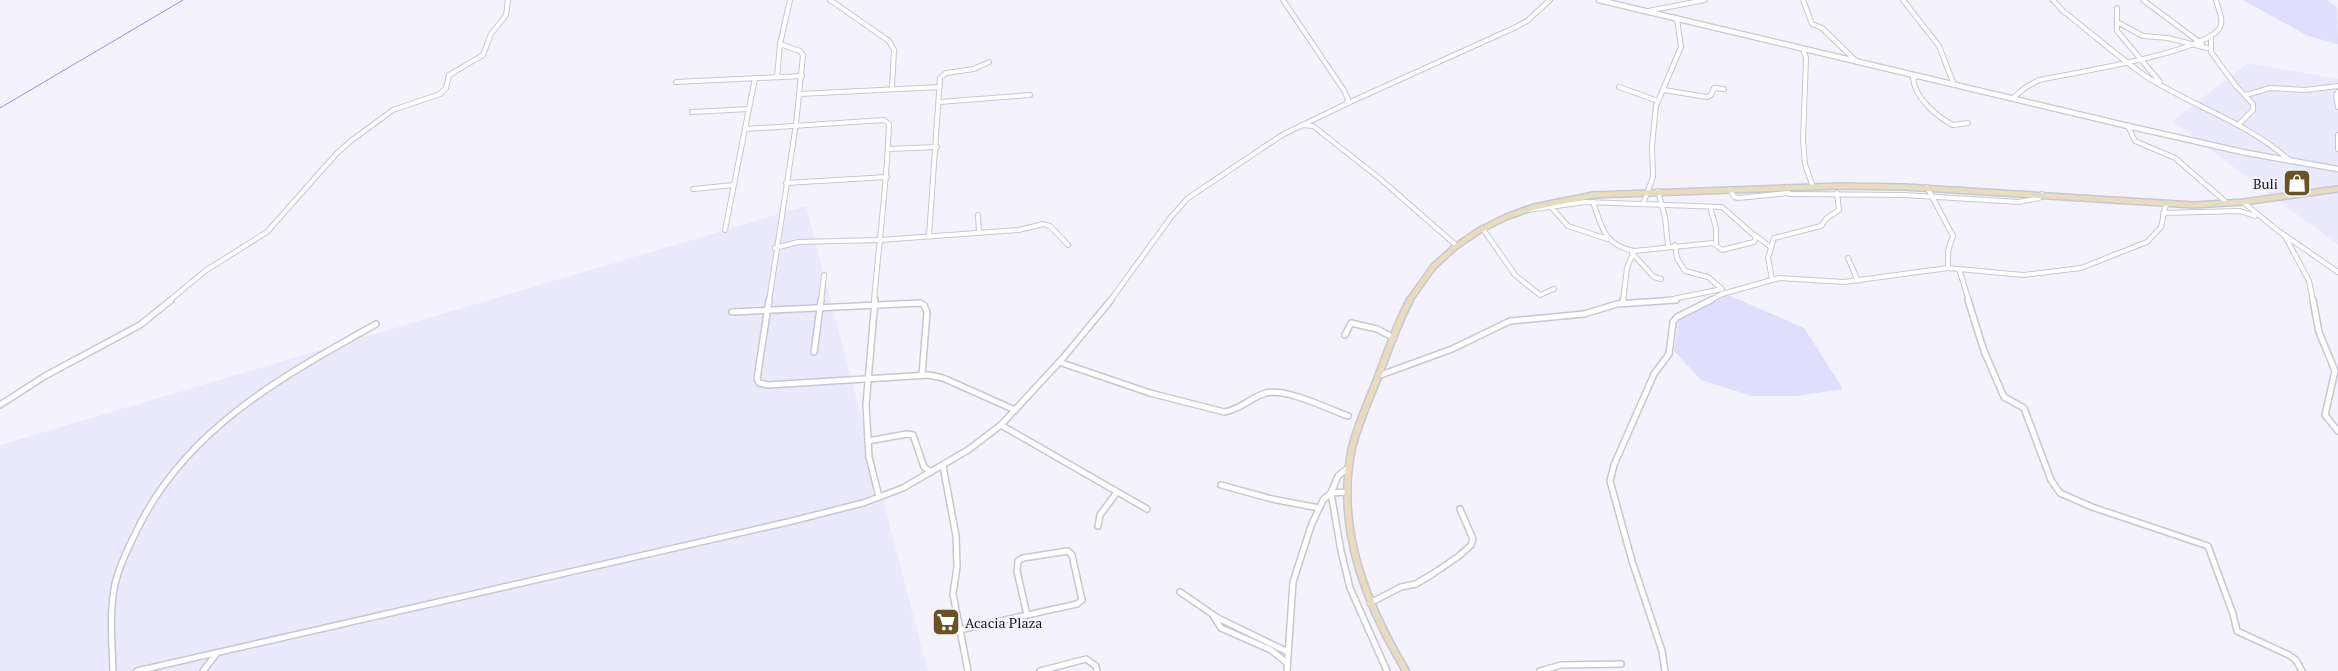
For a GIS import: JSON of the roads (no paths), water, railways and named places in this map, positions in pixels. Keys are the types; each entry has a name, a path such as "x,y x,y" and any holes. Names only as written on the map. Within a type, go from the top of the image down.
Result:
{"main road":[{"path":"1406,671 1386,638 1370,603 1356,559 1348,492 1349,467 1358,426 1401,318 1415,292 1457,246 1483,229 1525,210 1576,197 1622,192 1786,187 1927,187 2166,204 2228,204 2338,188"}],"street":[{"path":"0,405 45,376 140,325 205,271 266,232 336,153 352,140 393,110 440,94 446,88 449,75 485,52 491,34 506,15 508,0"},
{"path":"778,77 780,44 790,0"},
{"path":"830,0 889,40 894,50 892,89"},
{"path":"1283,0 1345,92 1348,100 1346,104"},
{"path":"137,671 788,522 879,497 902,488 943,466 987,437 1015,410 1059,362 1127,280 1171,217 1188,198 1256,150 1314,118 1516,27 1550,0"},
{"path":"1599,0 2128,126 2290,161 2338,169"},
{"path":"1648,11 1705,0"},
{"path":"1803,0 1812,24 1822,28 1857,62"},
{"path":"1903,0 1939,46 1954,85"},
{"path":"2053,0 2063,11 2125,61 2162,85 2238,125 2277,149 2290,161"},
{"path":"2143,0 2198,44"},
{"path":"2014,98 2026,87 2039,80 2198,44 2212,37 2222,22 2216,0"},
{"path":"2117,8 2117,31 2162,85"},
{"path":"1643,204 1653,177 1652,145 1658,101 1681,47 1677,19"},
{"path":"2117,22 2143,36 2168,38 2198,44 2207,48 2236,86 2252,101 2252,110 2238,125"},
{"path":"2211,52 2212,37"},
{"path":"780,44 800,51 803,55 802,76 766,312 757,379 759,383 768,386 922,375 943,378 1015,410"},
{"path":"1803,48 1806,58 1803,140 1805,164 1813,187"},
{"path":"929,236 932,180 937,147 942,75 974,69 989,62"},
{"path":"676,82 802,76"},
{"path":"1918,76 1913,78 1914,85 1927,104 1951,124 1960,125 1968,123"},
{"path":"725,230 755,78"},
{"path":"2246,95 2270,88 2305,90 2338,86"},
{"path":"799,94 940,87"},
{"path":"1619,88 1658,101"},
{"path":"1664,90 1706,98 1711,95 1714,88 1724,89"},
{"path":"2338,92 2336,95 2338,108"},
{"path":"939,102 1030,95"},
{"path":"692,112 749,109"},
{"path":"1313,126 1314,118"},
{"path":"745,129 796,124 884,120 889,124 887,177 882,207 866,405 869,457 879,497"},
{"path":"1302,125 1313,126 1378,177 1457,246"},
{"path":"2128,126 2135,141 2175,158 2228,204"},
{"path":"2338,135 2338,149"},
{"path":"888,149 937,147"},
{"path":"786,183 887,177"},
{"path":"693,189 734,185"},
{"path":"1786,187 1790,194"},
{"path":"1927,187 1953,236 1948,252 1948,268"},
{"path":"1730,189 1734,197 1738,198 1836,193 2019,202 2039,198 2042,194"},
{"path":"1658,191 1663,205 1668,246"},
{"path":"1622,192 1627,203"},
{"path":"1772,279 1766,261 1769,246 1776,236 1821,226 1827,218 1839,210 1836,193"},
{"path":"1593,202 1607,239 1614,246 1633,252 1675,245 1716,244"},
{"path":"1525,210 1593,202 1724,207 1769,246"},
{"path":"2243,202 2259,218 2338,272"},
{"path":"1664,671 1662,651 1620,522 1610,477 1654,374 1669,354 1674,319 1686,310 1724,291 1772,279 1858,281 1948,268 2022,275 2081,268 2131,250 2147,242 2161,227 2166,204"},
{"path":"1710,207 1716,228 1716,244 1722,250 1737,248 1754,242 1756,240 1754,234"},
{"path":"1552,208 1568,226 1607,239"},
{"path":"2163,213 2240,211 2259,218"},
{"path":"978,215 979,232"},
{"path":"775,248 798,242 880,240 1020,230 1043,224 1050,226 1068,245"},
{"path":"1483,229 1515,275 1540,296 1554,289"},
{"path":"2285,236 2310,282 2317,326 2335,371 2325,415 2338,431"},
{"path":"1675,245 1677,258 1685,271 1708,277 1724,291"},
{"path":"1633,252 1654,277 1661,279"},
{"path":"1623,303 1627,266 1633,252"},
{"path":"1848,258 1858,281"},
{"path":"1959,269 1984,351 2004,397 2024,408 2048,474 2060,493 2092,507 2208,546 2237,631 2264,641 2284,652 2296,660 2302,671"},
{"path":"814,352 824,275"},
{"path":"1378,376 1452,349 1510,321 1584,314 1623,303 1675,300 1708,291 1724,291"},
{"path":"732,312 766,312 920,303 926,307 922,375"},
{"path":"1345,335 1351,323 1377,330 1394,338"},
{"path":"113,671 110,630 120,564 142,516 171,470 214,426 244,404 282,379 376,324"},
{"path":"1059,362 1150,393 1224,412 1230,412 1256,397 1274,392 1348,416"},
{"path":"1001,424 1147,510"},
{"path":"868,441 907,434 913,435 924,467 931,472"},
{"path":"943,466 956,536 957,567 953,594 968,671"},
{"path":"1287,671 1293,582 1311,526 1319,508 1330,493 1338,476 1349,467"},
{"path":"1221,484 1272,499 1319,508"},
{"path":"1098,526 1100,515 1117,492"},
{"path":"1330,493 1348,492"},
{"path":"1330,493 1350,588 1387,671"},
{"path":"1370,603 1401,587 1416,584 1459,556 1470,545 1473,539 1460,509"},
{"path":"959,630 1077,604 1082,600 1082,593 1072,555 1068,551 1018,561 1016,566 1027,615"},
{"path":"1180,592 1213,616 1288,652"},
{"path":"1213,616 1221,628 1271,650 1287,663"},
{"path":"203,671 217,653"},
{"path":"1040,671 1086,660 1096,666 1097,671"},
{"path":"1540,671 1561,665 1621,664"}],"waterway":[{"path":"0,108 183,0"}],"place":[{"name":"Buli","path":"2297,183"},
{"name":"Acacia Plaza","path":"946,622"}]}
